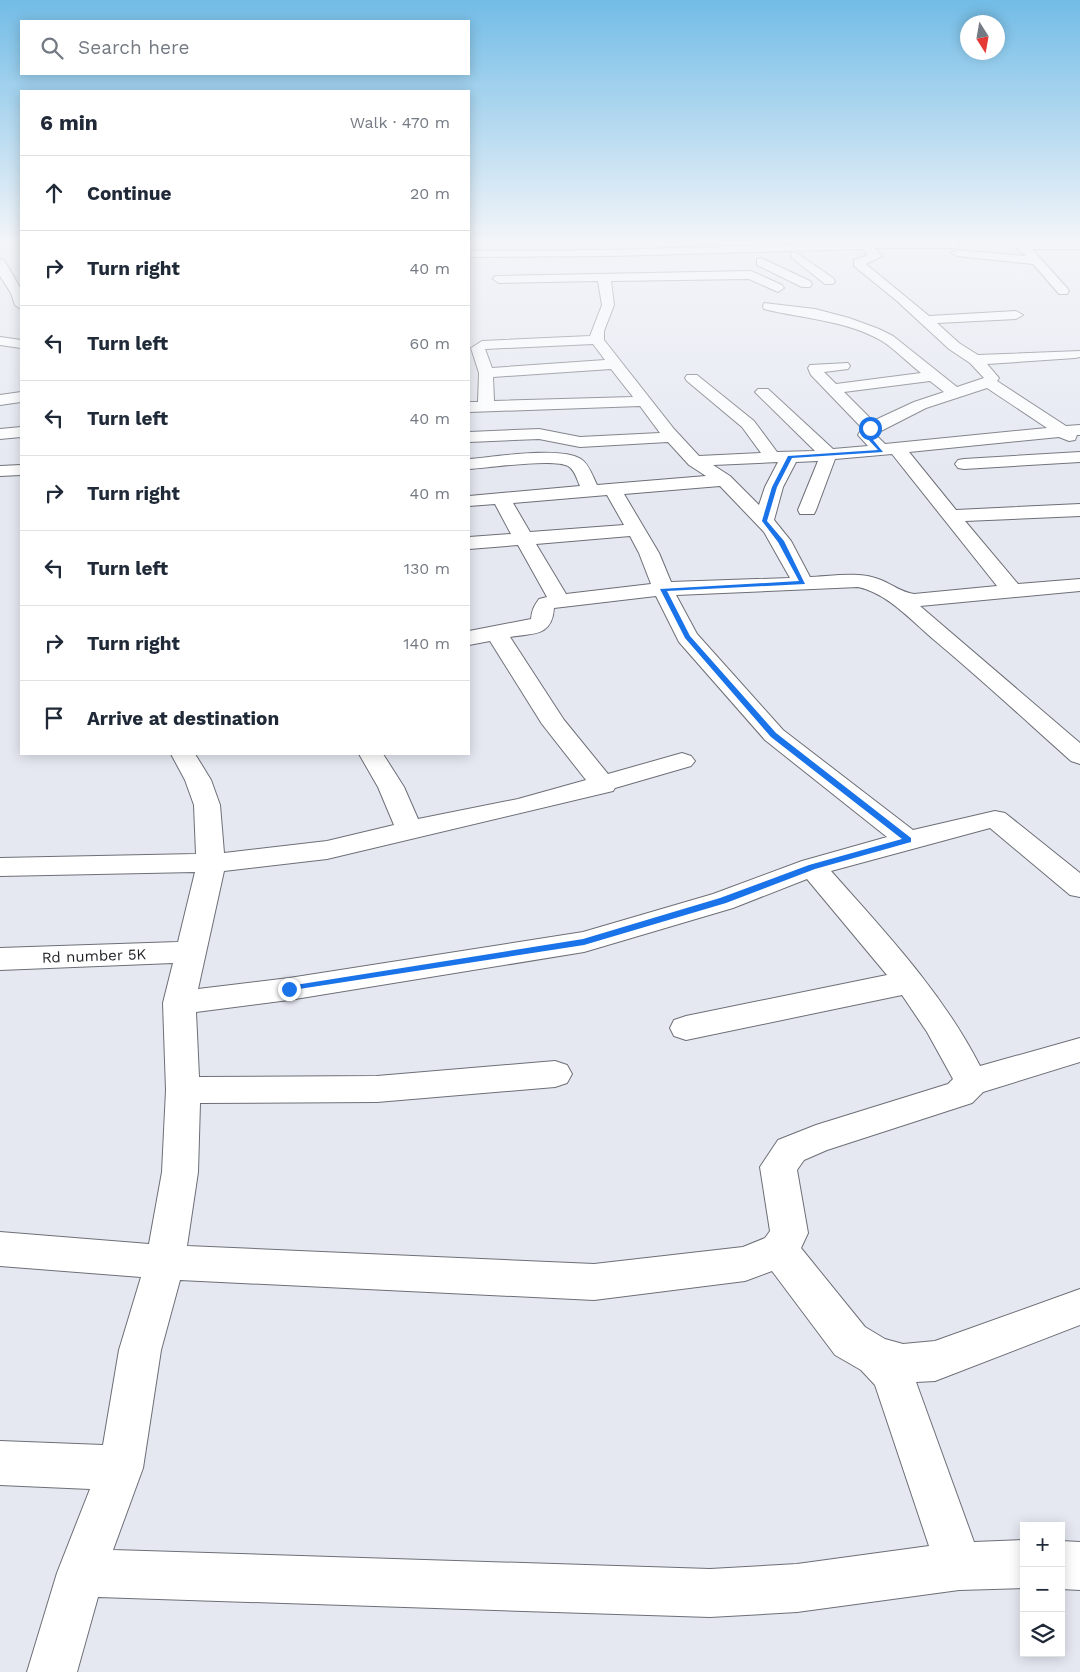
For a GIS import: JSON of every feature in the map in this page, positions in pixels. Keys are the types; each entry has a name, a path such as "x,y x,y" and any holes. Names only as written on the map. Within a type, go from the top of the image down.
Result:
{"street":[{"path":"603,317 597,340 614,364 672,437 695,461 724,480 764,521 781,541 803,583"},
{"path":"832,317 888,339 956,394"},
{"path":"923,317 954,346 976,360 992,378 988,382 920,405 870,428 866,435 889,450 950,516 1013,592"},
{"path":"927,320 980,317"},
{"path":"0,340 20,344"},
{"path":"486,406 486,373 478,348 482,345 597,340"},
{"path":"954,346 973,344"},
{"path":"976,360 1075,354"},
{"path":"1033,356 1057,372"},
{"path":"863,384 844,361 815,368 832,389 870,428"},
{"path":"486,373 614,364"},
{"path":"832,389 932,376"},
{"path":"692,378 748,424 782,457"},
{"path":"988,382 1063,431 1080,445"},
{"path":"762,392 829,456"},
{"path":"0,400 20,397"},
{"path":"470,407 642,401"},
{"path":"695,461 829,456 1080,430"},
{"path":"0,434 20,432"},
{"path":"470,437 539,434 591,442 672,437"},
{"path":"807,510 819,475 829,456"},
{"path":"764,521 782,457"},
{"path":"964,464 1080,457"},
{"path":"470,464 552,458 568,460 578,466 601,488 635,530 649,553 663,589 688,637 774,735 908,840"},
{"path":"0,471 20,470"},
{"path":"470,501 601,488 724,480"},
{"path":"500,497 559,600"},
{"path":"950,516 1080,510"},
{"path":"470,543 635,530"},
{"path":"470,638 535,626 542,622 543,608 546,603 559,600 663,589 858,581 874,584 898,598 976,663 1080,756"},
{"path":"898,598 914,600 1080,585"},
{"path":"497,634 554,724 604,784"},
{"path":"52,1672 81,1573 121,1468 140,1350 165,1262 180,1172 183,1090 179,1003 189,952 211,863 207,805 198,780 184,755"},
{"path":"373,755 391,786 409,829"},
{"path":"0,867 211,863 327,850 409,829 522,806 682,761"},
{"path":"179,1003 289,989 584,942 723,900 812,867 908,840 995,819 1080,888"},
{"path":"812,867 910,982 959,1055 971,1082"},
{"name":"Rd number 5K","path":"0,959 189,952"},
{"path":"686,1028 910,982"},
{"path":"0,1249 165,1262 594,1282 745,1264 779,1250 789,1233 778,1167 791,1150 816,1139 960,1094 971,1082 1080,1050"},
{"path":"183,1090 378,1089 555,1074"},
{"path":"779,1250 850,1341 876,1356 903,1364 935,1361 1080,1307"},
{"path":"876,1356 892,1372 959,1566"},
{"path":"0,1463 121,1468"},
{"path":"81,1573 502,1585 628,1592 710,1593 797,1588 959,1566 1020,1564"},
{"path":"1065,1565 1080,1566"}],"route":[{"path":"289,989 584,942 723,900 812,867 908,840 774,735 688,637 663,589 803,583 781,541 764,521 774,487 790,457 829,456 882,451 866,435 870,428"}]}
